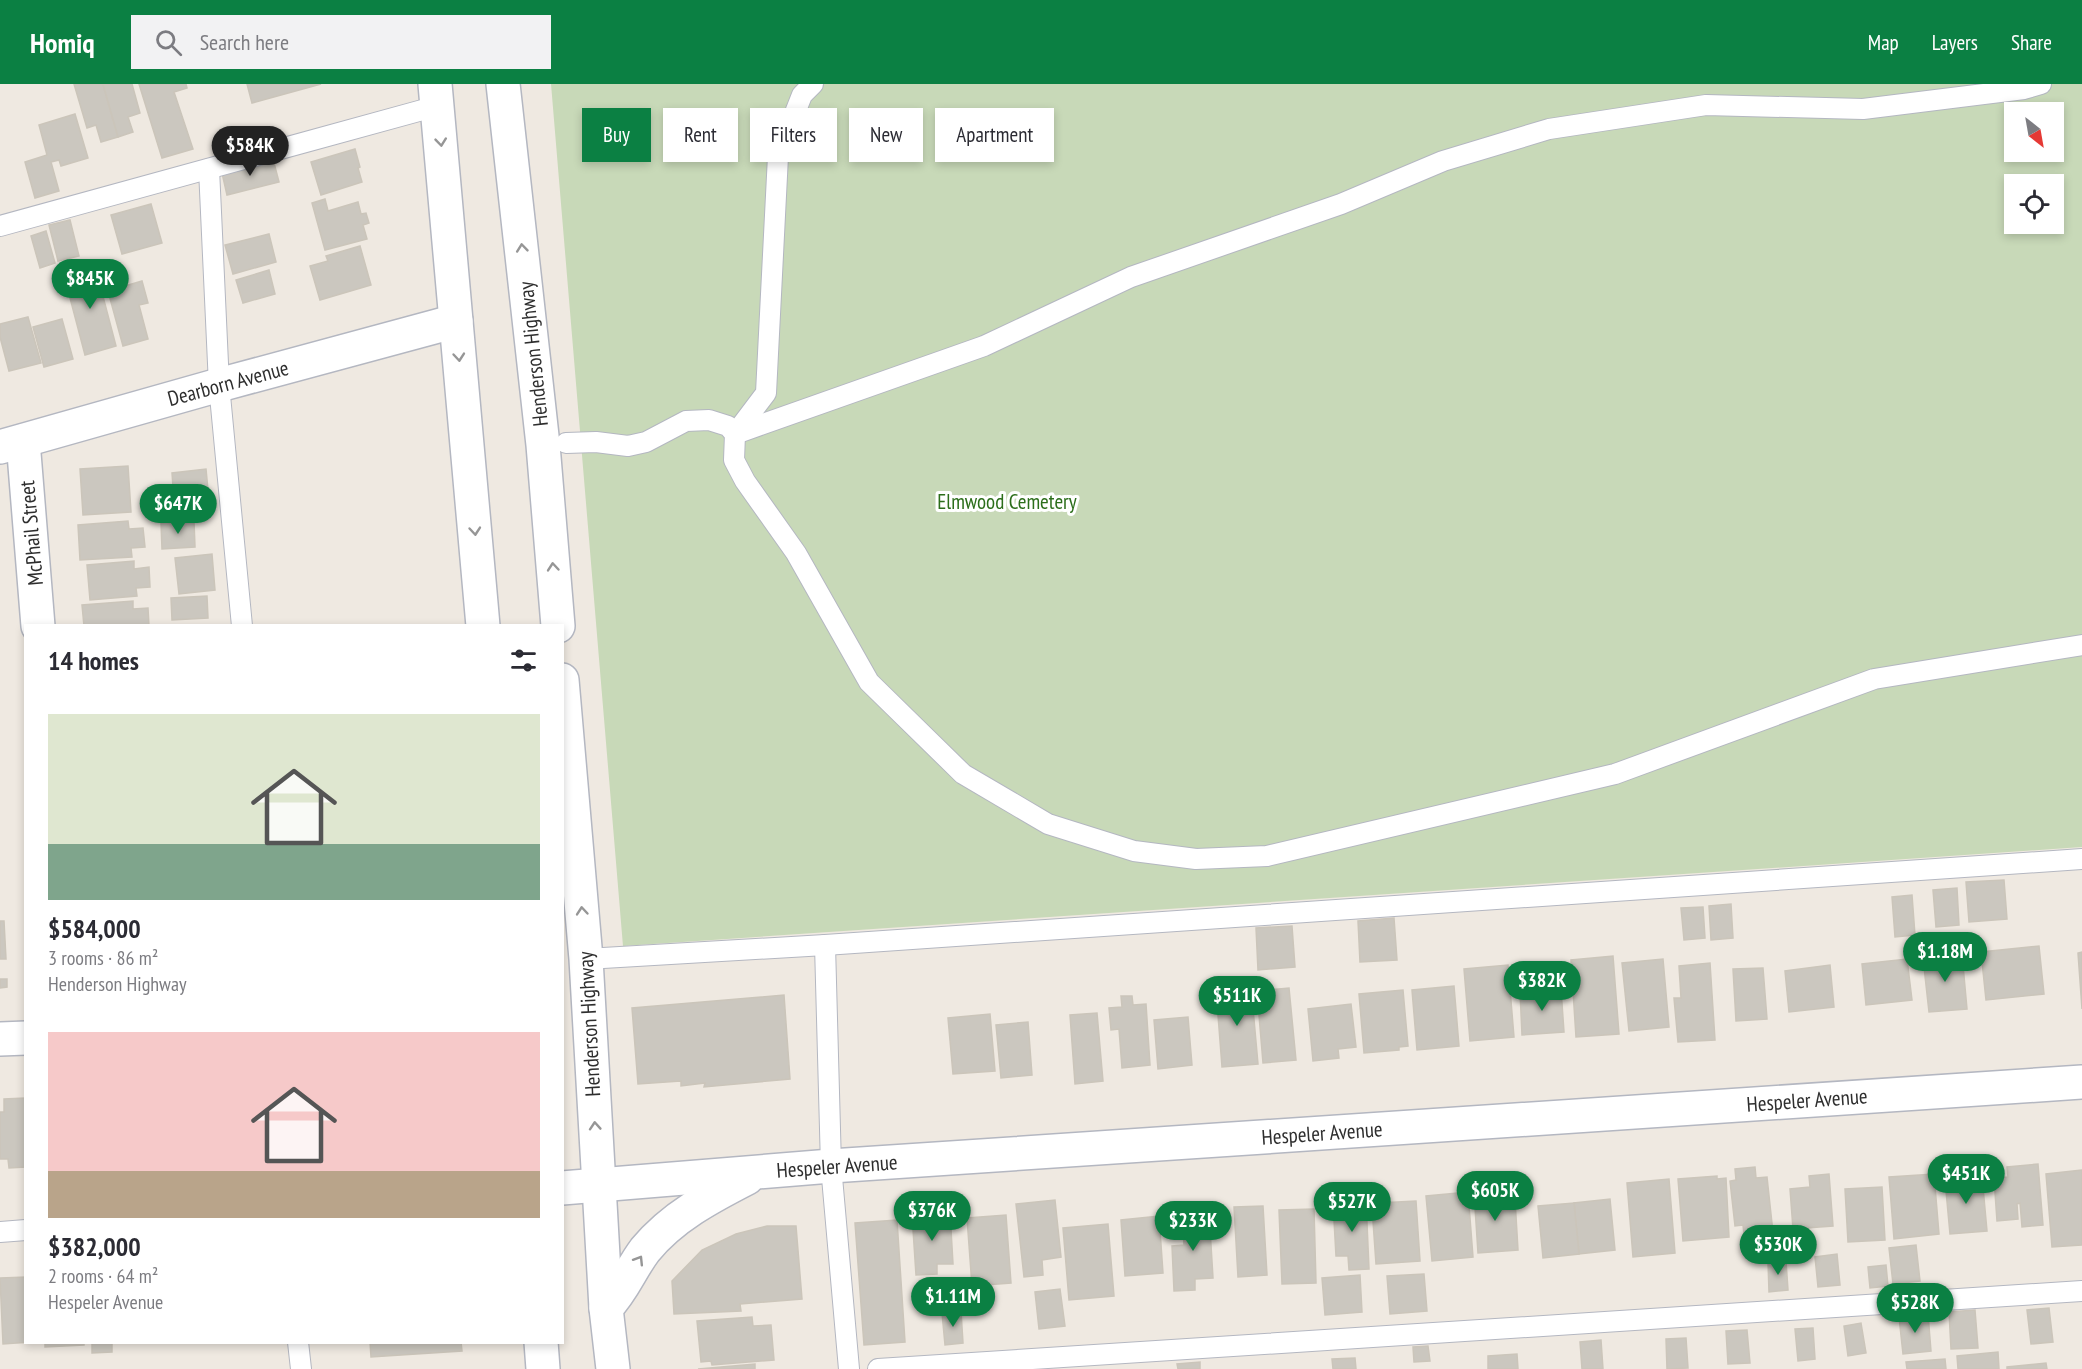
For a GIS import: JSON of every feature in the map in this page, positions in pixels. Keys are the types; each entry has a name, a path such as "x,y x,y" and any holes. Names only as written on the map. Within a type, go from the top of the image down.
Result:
{"main road":[{"name":"Henderson Highway","path":"503,84 543,445 558,624"},
{"path":"436,95 483,624"},
{"name":"Dearborn Avenue","path":"12,444 456,321"},
{"name":"McPhail Street","path":"12,444 38,624"},
{"name":"Henderson Highway","path":"564,703 586,959 606,1308 613,1369"},
{"path":"0,1039 24,1038"},
{"name":"Hespeler Avenue","path":"564,1188 831,1166 2082,1082"},
{"path":"606,1308 619,1295 645,1250 671,1225 704,1202 758,1172"},
{"path":"541,1344 543,1369"}],"lane":[{"path":"813,84 802,95 778,156 766,393 735,434 734,460 745,481 796,553 868,682 963,774 1048,824 1134,851 1197,860 1267,856 1615,774 1874,679 2082,645"},
{"path":"735,434 984,346 1131,277 1341,204 1443,161 1549,129 1706,105 1863,109 2024,89 2041,84"},
{"path":"0,226 209,169 436,95"},
{"path":"209,169 219,385 242,624"},
{"path":"566,443 596,442 628,446 646,442 686,421 709,420 728,426 735,434"},
{"path":"586,959 825,945 2082,859"},
{"path":"825,945 831,1166 849,1369"},
{"path":"0,1232 24,1230"},
{"path":"878,1369 2082,1291"},
{"path":"298,1344 301,1369"}],"green space":[{"name":"Elmwood Cemetery","path":"551,84 2082,84 2082,847 623,946"}],"building":[{"path":"74,84 103,84 118,137 101,142 96,125 87,128"},
{"path":"103,84 132,84 140,113 128,117 133,132 118,137"},
{"path":"139,84 186,84 187,88 174,92 193,149 162,158"},
{"path":"247,84 321,84 252,103"},
{"path":"75,114 88,158 61,166 59,160 51,162 59,191 35,198 25,162 47,155 39,125"},
{"path":"355,149 362,182 321,195 311,162"},
{"path":"273,159 279,182 227,195 222,173"},
{"path":"325,199 328,211 358,202 361,214 366,213 369,223 363,225 367,239 325,250 312,203"},
{"path":"151,204 162,243 122,254 111,215"},
{"path":"70,220 79,256 58,261 49,225"},
{"path":"46,231 55,263 40,268 31,236"},
{"path":"269,234 276,262 233,274 225,245"},
{"path":"360,246 371,285 320,300 310,266 328,261 326,256"},
{"path":"95,266 116,346 85,355 64,275"},
{"path":"269,270 275,294 243,303 236,280"},
{"path":"142,281 148,303 139,305 148,339 123,346 108,291"},
{"path":"28,317 41,363 9,371 0,337 0,324"},
{"path":"62,319 73,359 44,367 33,327"},
{"path":"128,466 131,512 83,515 80,469"},
{"path":"206,469 210,511 175,514 172,473"},
{"path":"128,521 129,529 143,528 145,547 131,548 132,557 80,560 78,525"},
{"path":"194,521 195,547 162,549 161,523"},
{"path":"212,554 215,590 179,594 175,558"},
{"path":"134,561 134,569 149,567 150,587 136,588 137,596 90,600 87,565"},
{"path":"207,596 208,618 172,620 171,598"},
{"path":"133,601 133,609 148,608 149,624 84,624 82,605"},
{"path":"2004,880 2007,919 1969,922 1966,882"},
{"path":"1957,888 1959,925 1936,927 1933,890"},
{"path":"1912,895 1915,935 1895,937 1892,897"},
{"path":"1731,904 1733,938 1711,940 1709,906"},
{"path":"1703,907 1705,938 1684,940 1681,908"},
{"path":"1394,918 1397,960 1360,962 1358,921"},
{"path":"0,921 4,921 6,959 0,959"},
{"path":"1292,926 1295,967 1258,970 1256,928"},
{"path":"2039,946 2044,994 1986,1000 1981,952"},
{"path":"2082,952 2082,1009 2078,953"},
{"path":"1962,954 1967,1009 1929,1012 1923,958"},
{"path":"1613,956 1619,1034 1576,1037 1571,960"},
{"path":"1663,959 1669,1027 1629,1031 1622,963"},
{"path":"1907,959 1912,1000 1866,1005 1862,964"},
{"path":"1710,963 1715,1040 1678,1042 1674,998 1681,998 1679,966"},
{"path":"1508,965 1514,1037 1470,1041 1464,969"},
{"path":"1830,965 1834,1007 1789,1012 1785,971"},
{"path":"1763,968 1767,1019 1736,1021 1733,969"},
{"path":"0,979 7,979 7,987 0,988"},
{"path":"1251,986 1258,1064 1222,1067 1216,989"},
{"path":"1454,986 1459,1046 1417,1050 1412,990"},
{"path":"1289,988 1296,1060 1263,1063 1257,991"},
{"path":"1561,989 1564,1032 1522,1035 1520,991"},
{"path":"1403,990 1408,1046 1399,1047 1399,1050 1364,1053 1359,994"},
{"path":"784,995 790,1079 704,1087 705,1083 681,1086 681,1081 638,1084 632,1008"},
{"path":"1121,996 1132,996 1133,1005 1146,1004 1150,1065 1122,1068 1119,1029 1111,1030 1109,1008 1122,1007"},
{"path":"1351,1004 1356,1047 1338,1049 1339,1058 1313,1061 1308,1009"},
{"path":"1097,1013 1103,1081 1075,1084 1070,1015"},
{"path":"990,1014 995,1071 953,1074 948,1018"},
{"path":"1188,1017 1192,1065 1158,1069 1154,1020"},
{"path":"1028,1022 1032,1075 1001,1078 996,1025"},
{"path":"24,1098 24,1167 9,1168 8,1159 0,1159 0,1112 4,1112 4,1099"},
{"path":"2038,1164 2043,1225 2022,1227 2020,1203 2017,1204 2018,1219 1997,1221 1994,1178 2008,1177 2007,1167"},
{"path":"1755,1167 1756,1178 1767,1177 1774,1242 1745,1245 1743,1225 1735,1226 1730,1181 1736,1180 1735,1169"},
{"path":"2082,1170 2082,1245 2052,1247 2046,1174"},
{"path":"1829,1174 1833,1226 1793,1229 1790,1189 1810,1187 1809,1176"},
{"path":"1934,1174 1939,1234 1894,1239 1889,1177"},
{"path":"1717,1176 1717,1179 1726,1178 1729,1237 1683,1241 1678,1179"},
{"path":"1982,1176 1987,1231 1950,1234 1945,1180"},
{"path":"1669,1179 1675,1253 1633,1257 1627,1183"},
{"path":"1882,1187 1885,1240 1848,1242 1845,1189"},
{"path":"1501,1190 1502,1200 1515,1199 1518,1250 1478,1253 1474,1192"},
{"path":"1468,1192 1473,1257 1432,1261 1426,1196"},
{"path":"1610,1199 1615,1250 1579,1254 1574,1203"},
{"path":"1055,1200 1061,1257 1042,1260 1043,1275 1024,1277 1016,1204"},
{"path":"1366,1200 1369,1269 1349,1270 1348,1256 1336,1256 1333,1202"},
{"path":"1416,1201 1420,1261 1376,1264 1372,1207 1378,1206 1378,1203"},
{"path":"1574,1203 1579,1254 1543,1258 1538,1206"},
{"path":"1263,1206 1267,1275 1238,1277 1234,1207"},
{"path":"1314,1209 1316,1283 1282,1284 1279,1210"},
{"path":"950,1212 953,1264 937,1264 937,1274 916,1275 912,1214"},
{"path":"1209,1212 1213,1278 1195,1279 1195,1290 1174,1291 1172,1246 1184,1245 1182,1213"},
{"path":"1006,1215 1011,1283 972,1286 967,1218"},
{"path":"1159,1216 1163,1273 1125,1276 1121,1220"},
{"path":"897,1220 905,1342 864,1345 855,1223"},
{"path":"1108,1224 1114,1296 1069,1300 1063,1228"},
{"path":"767,1226 796,1226 802,1299 740,1304 741,1311 674,1314 672,1281 702,1250 736,1234"},
{"path":"1916,1245 1920,1281 1893,1284 1889,1248"},
{"path":"1837,1254 1840,1285 1818,1287 1815,1257"},
{"path":"1786,1261 1788,1290 1769,1292 1768,1262"},
{"path":"1886,1265 1888,1286 1870,1288 1868,1267"},
{"path":"1424,1274 1427,1311 1390,1314 1387,1276"},
{"path":"1360,1275 1362,1312 1325,1315 1322,1278"},
{"path":"24,1277 24,1342 3,1344 0,1278"},
{"path":"1060,1289 1065,1326 1039,1329 1035,1292"},
{"path":"2049,1308 2053,1342 2031,1344 2027,1310"},
{"path":"1975,1310 1978,1348 1951,1349 1949,1312"},
{"path":"961,1311 963,1343 945,1345 942,1313"},
{"path":"1928,1314 1931,1351 1903,1354 1899,1317"},
{"path":"752,1317 753,1326 771,1325 774,1360 712,1365 711,1361 701,1362 697,1321"},
{"path":"1861,1323 1866,1353 1848,1356 1844,1326"},
{"path":"1813,1328 1815,1359 1798,1361 1795,1329"},
{"path":"1747,1330 1750,1363 1728,1364 1726,1331"},
{"path":"1686,1338 1688,1368 1667,1369 1666,1339"},
{"path":"1601,1340 1603,1369 1582,1369 1580,1342"},
{"path":"45,1344 84,1344 84,1345 45,1347"},
{"path":"92,1344 112,1344 112,1352 92,1353"},
{"path":"370,1344 461,1344 462,1351 371,1357"},
{"path":"1428,1346 1430,1361 1414,1362 1413,1347"},
{"path":"1998,1352 1999,1369 1958,1369 1957,1356"},
{"path":"1517,1354 1518,1369 1488,1369 1488,1356"},
{"path":"1355,1358 1356,1369 1333,1369 1332,1359"},
{"path":"1945,1359 1946,1369 1907,1369 1906,1362"},
{"path":"1200,1362 1200,1369 1178,1369 1177,1364"},
{"path":"2046,1363 2047,1369 2007,1369 2007,1367"},
{"path":"755,1364 755,1369 698,1369"}]}
